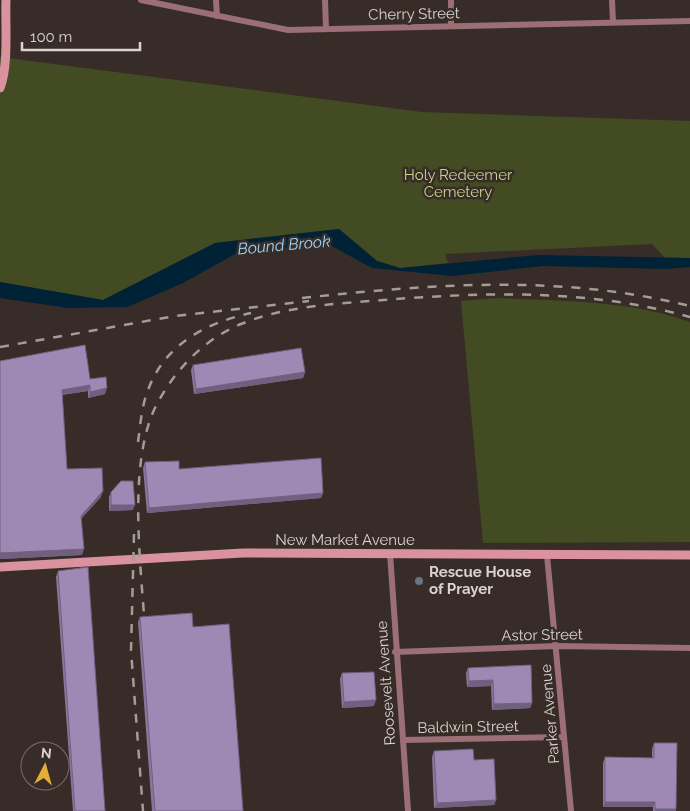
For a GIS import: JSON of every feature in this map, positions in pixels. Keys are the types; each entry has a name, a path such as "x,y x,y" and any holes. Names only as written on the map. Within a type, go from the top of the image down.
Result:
{"main road":[{"path":"0,88 3,81 6,0"},
{"name":"New Market Avenue","path":"0,567 243,553 690,555"}],"street":[{"name":"Cherry Street","path":"141,0 288,30 690,21"},
{"path":"216,0 217,16"},
{"path":"325,0 326,29"},
{"path":"451,0 451,26"},
{"path":"612,0 613,22"},
{"name":"Roosevelt Avenue","path":"390,553 395,652 408,811"},
{"name":"Parker Avenue","path":"547,555 571,811"},
{"name":"Astor Street","path":"395,652 557,646 690,648"},
{"name":"Baldwin Street","path":"403,740 564,737"}],"green space":[{"name":"Holy Redeemer Cemetery","path":"0,57 422,112 690,121 690,258 666,259 652,244 445,254 448,263 400,268 377,261 339,229 215,243 103,300 0,282"},
{"path":"498,298 571,301 644,309 690,322 690,542 483,543 461,301"}],"water":[{"name":"Bound Brook","path":"339,229 377,261 400,268 538,255 690,258 690,267 666,269 543,266 452,276 372,268 328,244 237,253 181,284 127,307 68,308 0,298 0,282 103,300 215,243"}],"building":[{"path":"85,345 90,379 106,377 107,388 90,392 90,385 62,390 67,469 102,468 103,491 81,516 84,549 0,553 0,361"},
{"path":"301,348 305,372 196,389 193,365"},
{"path":"321,458 323,493 149,508 145,462 179,461 179,469"},
{"path":"121,481 133,481 135,505 111,505 111,492"},
{"path":"88,567 105,811 75,811 58,571"},
{"path":"192,613 193,627 229,624 243,811 155,811 140,617"},
{"path":"531,665 532,703 494,704 493,680 469,681 468,668"},
{"path":"374,672 376,700 344,702 342,673"},
{"path":"654,743 677,743 676,809 655,809 655,802 605,802 605,757 654,758"},
{"path":"473,749 474,760 494,759 496,800 437,803 434,751"}],"railway":[{"path":"302,298 400,289 497,285 593,289 690,306"},
{"path":"145,629 138,518 141,460 146,433 154,410 170,383 190,359 213,339 241,324 275,313 347,303 460,295 499,294 576,297 614,301 690,317"},
{"path":"0,347 175,316 309,301"},
{"path":"138,442 145,399 161,365 172,352 200,331 251,313"},
{"path":"134,534 131,650 143,811"}],"place":[{"name":"Rescue House of Prayer","path":"419,581"}]}
